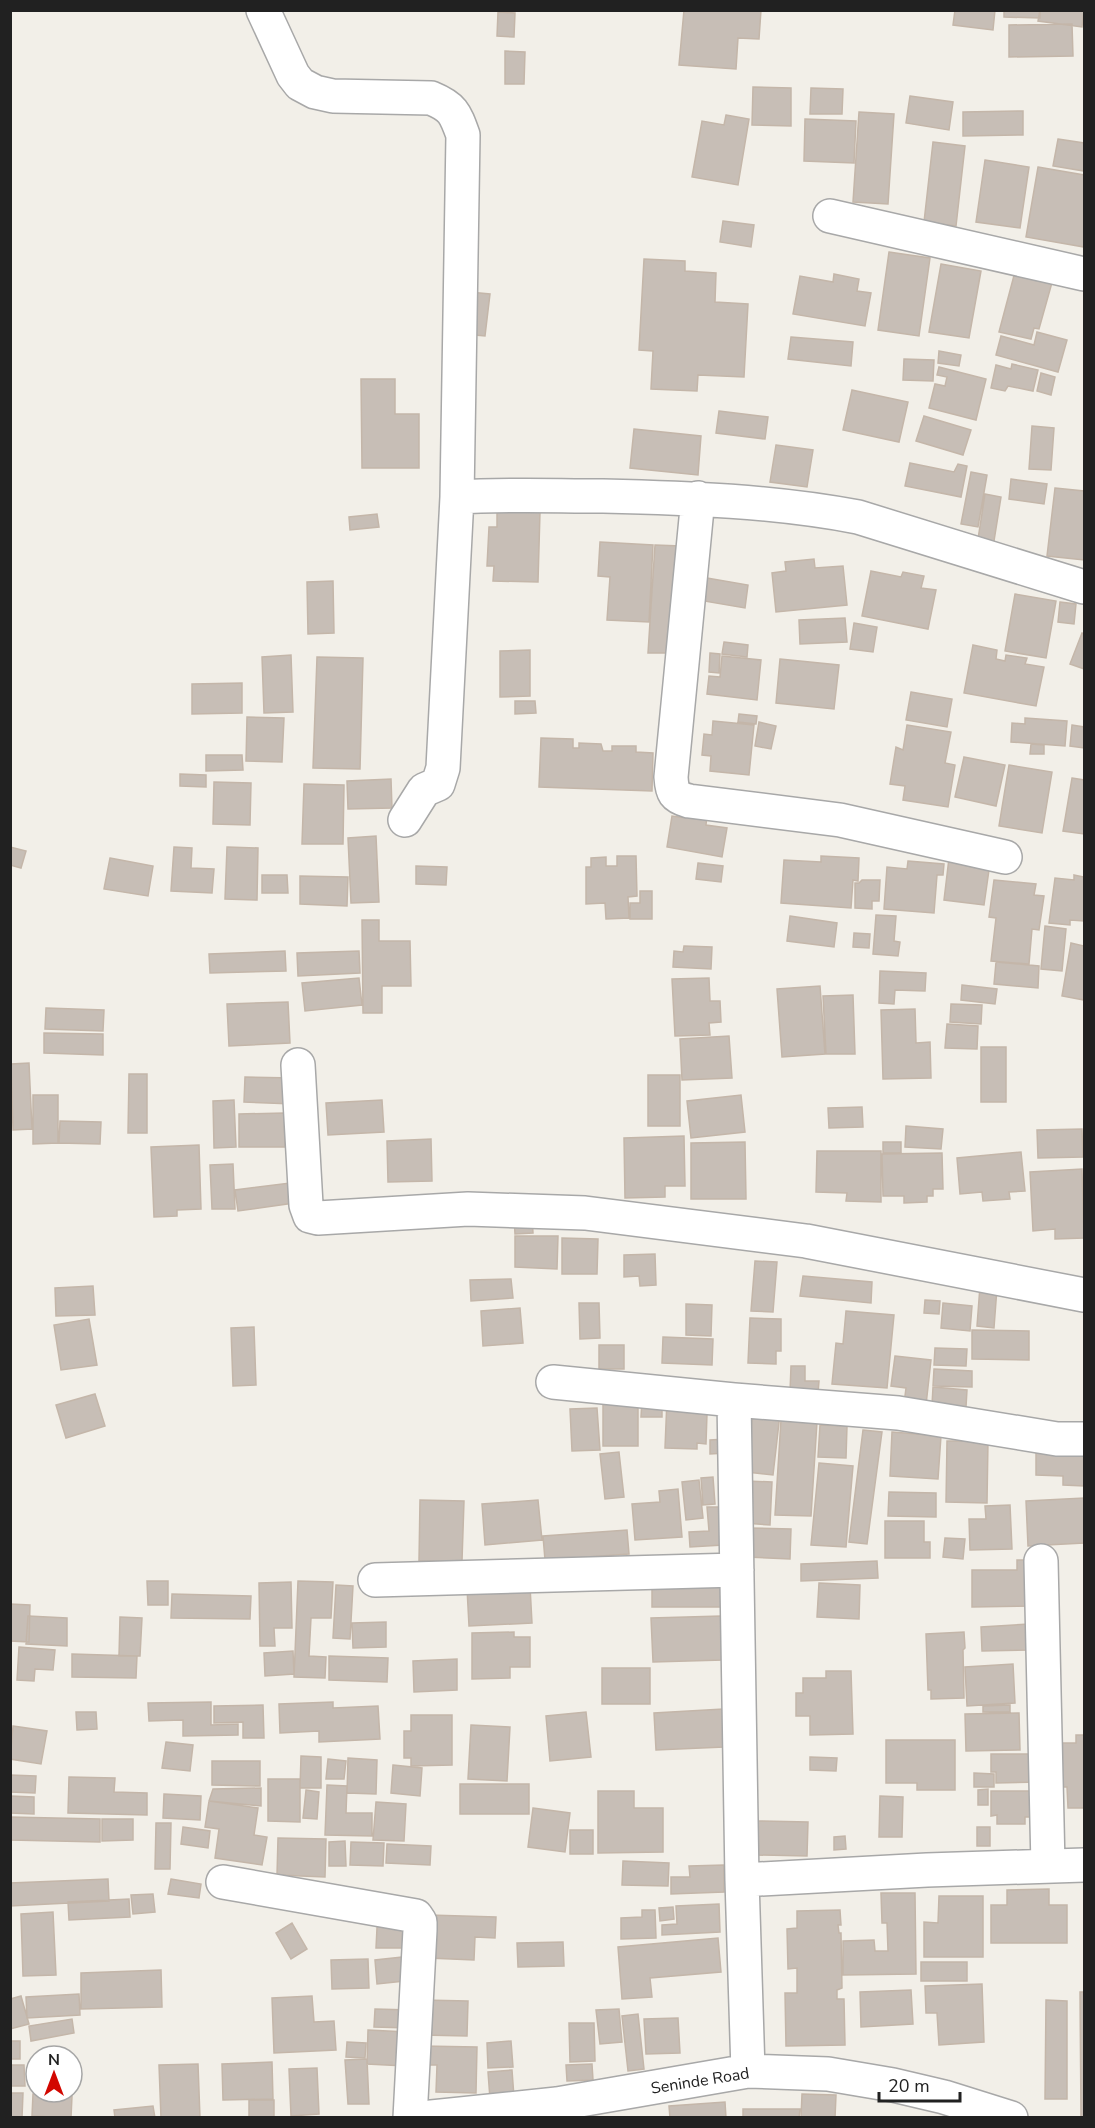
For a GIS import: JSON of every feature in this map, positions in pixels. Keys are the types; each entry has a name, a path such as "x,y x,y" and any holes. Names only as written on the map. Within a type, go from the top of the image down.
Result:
{"street":[{"path":"263,10 293,75 300,84 315,92 333,96 431,98 446,104 457,116 463,135 458,496 443,768 438,784 424,790 405,820"},
{"path":"830,216 1084,274"},
{"path":"458,496 698,498 833,512 858,517 1084,587"},
{"path":"698,498 671,777 672,791 676,798 840,820 1005,857"},
{"path":"298,1065 306,1204 309,1216 318,1218 468,1209 585,1213 806,1241 1084,1295"},
{"path":"554,1382 898,1413 1057,1439 1084,1439"},
{"path":"734,1400 742,1880 748,2071"},
{"path":"1041,1561 1048,1866"},
{"path":"375,1580 737,1570"},
{"path":"742,1880 1084,1865"},
{"path":"223,1882 416,1916 420,1922 420,1930 410,2118"},
{"name":"Seninde Road","path":"422,2118 558,2104 748,2071 828,2074 893,2085 944,2097 1011,2118"}],"building":[{"path":"684,10 761,10 759,39 738,38 736,69 679,65"},
{"path":"955,10 995,10 993,30 953,25"},
{"path":"1004,10 1040,10 1040,18 1004,17"},
{"path":"1040,10 1084,10 1082,27 1038,21"},
{"path":"498,12 515,13 514,37 497,36"},
{"path":"1072,24 1073,56 1009,57 1009,25"},
{"path":"505,51 525,52 524,84 505,84"},
{"path":"753,87 791,88 791,126 752,125"},
{"path":"811,88 843,89 842,114 810,114"},
{"path":"910,96 953,102 949,130 906,123"},
{"path":"1023,111 1023,135 963,136 963,112"},
{"path":"859,112 894,114 888,204 853,202"},
{"path":"726,115 749,119 738,185 692,177 702,121 724,125"},
{"path":"805,119 856,121 854,163 804,161"},
{"path":"1058,139 1084,143 1084,171 1053,166"},
{"path":"933,142 965,146 956,226 924,222"},
{"path":"985,160 1029,167 1020,228 976,222"},
{"path":"1038,167 1084,175 1084,247 1026,237"},
{"path":"723,221 754,225 751,247 720,242"},
{"path":"889,252 930,258 919,336 878,330"},
{"path":"644,259 685,261 685,271 716,273 715,302 748,304 744,377 698,375 697,391 651,389 653,351 639,350"},
{"path":"941,264 981,271 969,338 929,332"},
{"path":"1016,268 1053,279 1039,329 1034,328 1031,339 999,332"},
{"path":"834,274 859,279 857,291 871,293 865,326 793,314 800,276 833,282"},
{"path":"469,292 490,294 485,336 464,334"},
{"path":"1037,332 1067,340 1058,372 996,355 1001,336 1034,345"},
{"path":"791,337 853,342 851,366 788,359"},
{"path":"939,351 961,355 959,366 938,363"},
{"path":"904,359 934,360 933,381 903,380"},
{"path":"1012,364 1038,370 1033,391 1008,386 1005,391 991,388 996,365 1011,369"},
{"path":"939,367 986,379 976,420 929,408 935,384 945,386 947,377 937,375"},
{"path":"1041,373 1055,377 1051,395 1037,391"},
{"path":"361,379 395,379 395,414 419,414 419,468 362,468"},
{"path":"852,390 908,402 899,442 843,430"},
{"path":"719,411 768,417 765,439 716,433"},
{"path":"924,416 971,430 963,455 916,441"},
{"path":"1032,426 1054,428 1051,470 1029,469"},
{"path":"634,429 701,436 698,475 630,468"},
{"path":"776,445 813,450 807,487 770,482"},
{"path":"910,463 954,472 958,464 967,466 961,497 905,486"},
{"path":"971,472 987,475 978,527 961,524"},
{"path":"1011,479 1047,484 1044,504 1009,499"},
{"path":"1055,488 1084,491 1084,560 1047,556"},
{"path":"985,494 1001,497 994,541 978,539"},
{"path":"497,511 540,512 538,582 493,581 494,566 487,566 489,527 497,527"},
{"path":"377,514 379,527 350,530 349,517"},
{"path":"600,542 653,545 649,622 607,620 610,577 598,576"},
{"path":"655,545 681,546 676,653 648,653"},
{"path":"814,559 815,568 843,566 847,605 776,612 772,573 786,571 785,562"},
{"path":"871,571 901,577 903,572 924,576 921,588 936,590 928,629 862,616"},
{"path":"707,578 748,585 745,608 704,601"},
{"path":"333,581 334,633 308,634 307,582"},
{"path":"1015,594 1056,601 1046,658 1005,651"},
{"path":"1060,602 1076,604 1074,624 1058,622"},
{"path":"845,618 847,642 800,644 799,620"},
{"path":"854,623 877,627 873,652 850,649"},
{"path":"1082,633 1084,634 1084,669 1070,664"},
{"path":"724,642 748,645 747,657 722,654"},
{"path":"973,645 997,650 996,659 1005,661 1006,655 1027,658 1025,664 1044,667 1036,706 964,693"},
{"path":"530,650 530,696 500,697 500,651"},
{"path":"710,653 720,654 719,673 709,672"},
{"path":"291,655 293,712 264,713 262,657"},
{"path":"722,656 761,660 757,700 707,694 709,676 720,677"},
{"path":"317,657 363,658 360,769 313,768"},
{"path":"780,659 839,665 834,709 776,703"},
{"path":"242,683 242,713 192,714 192,684"},
{"path":"911,692 952,699 947,727 906,720"},
{"path":"515,701 535,701 536,713 515,714"},
{"path":"739,714 757,716 756,724 738,722"},
{"path":"247,717 284,718 282,762 246,761"},
{"path":"1025,718 1067,721 1065,746 1011,742 1012,723 1025,724"},
{"path":"713,721 754,725 749,775 710,771 711,756 702,755 704,734 712,735"},
{"path":"759,722 776,726 771,749 755,746"},
{"path":"907,725 951,732 945,763 955,765 948,807 903,800 905,786 890,784 896,747 903,750"},
{"path":"1072,725 1084,727 1084,748 1070,746"},
{"path":"541,738 573,739 573,748 579,748 579,743 601,744 603,751 612,751 612,746 636,746 636,752 653,753 652,791 539,787"},
{"path":"1031,744 1044,745 1044,754 1030,754"},
{"path":"206,755 242,755 243,770 206,771"},
{"path":"964,757 1005,765 996,806 955,797"},
{"path":"1009,765 1052,772 1042,833 999,826"},
{"path":"180,774 206,775 206,787 180,786"},
{"path":"1072,778 1084,780 1084,834 1063,831"},
{"path":"391,779 392,808 348,809 347,781"},
{"path":"214,782 251,783 250,825 213,824"},
{"path":"304,784 344,785 343,844 302,844"},
{"path":"687,812 707,815 706,825 727,828 722,857 667,847 672,816 686,818"},
{"path":"376,836 379,902 351,903 348,838"},
{"path":"10,847 26,851 21,868 10,865"},
{"path":"174,847 192,848 191,868 214,869 212,893 171,891"},
{"path":"227,847 258,848 257,900 225,899"},
{"path":"617,856 636,856 637,896 628,897 629,918 606,919 605,903 586,904 586,867 591,867 591,858 606,857 606,866 617,866"},
{"path":"821,856 859,858 858,881 853,880 851,908 781,903 784,860 821,862"},
{"path":"110,858 153,866 148,896 104,889"},
{"path":"949,858 990,863 984,905 944,900"},
{"path":"908,861 944,864 943,875 937,875 934,913 884,909 887,867 907,869"},
{"path":"698,863 723,866 721,882 696,879"},
{"path":"416,866 447,867 446,885 416,884"},
{"path":"262,875 287,875 288,893 262,893"},
{"path":"1074,875 1084,877 1084,921 1070,920 1070,925 1049,923 1055,878 1074,880"},
{"path":"300,876 348,877 347,906 300,904"},
{"path":"862,880 880,880 879,901 872,901 872,909 855,908 855,883"},
{"path":"994,880 1036,884 1034,895 1044,896 1039,930 1032,929 1029,964 991,961 996,918 989,917"},
{"path":"640,891 652,891 652,919 630,919 630,903 640,903"},
{"path":"876,915 896,916 894,941 900,942 898,956 873,954"},
{"path":"790,916 837,923 834,947 787,941"},
{"path":"362,920 379,920 379,941 410,941 411,986 382,986 382,1013 363,1013"},
{"path":"1045,926 1066,929 1062,971 1041,969"},
{"path":"854,933 870,934 869,948 853,947"},
{"path":"1071,943 1084,946 1084,1000 1062,996"},
{"path":"684,946 712,947 711,969 673,967 674,951 683,952"},
{"path":"285,951 286,971 210,973 209,954"},
{"path":"359,951 360,973 298,976 297,953"},
{"path":"996,962 1039,966 1038,988 994,984"},
{"path":"880,971 926,973 925,991 895,990 894,1004 879,1003"},
{"path":"359,978 362,1005 305,1011 302,983"},
{"path":"709,978 710,1001 720,1001 721,1022 709,1023 710,1035 675,1036 672,979"},
{"path":"962,985 997,989 995,1004 961,1000"},
{"path":"820,986 825,1054 782,1057 777,989"},
{"path":"853,995 855,1054 826,1054 823,996"},
{"path":"288,1002 290,1043 229,1046 227,1004"},
{"path":"951,1004 982,1005 981,1024 950,1022"},
{"path":"46,1008 104,1010 103,1031 45,1029"},
{"path":"915,1009 916,1043 930,1042 931,1078 883,1079 881,1010"},
{"path":"947,1024 978,1026 977,1049 945,1048"},
{"path":"44,1033 103,1034 103,1055 44,1053"},
{"path":"729,1036 732,1078 682,1080 680,1039"},
{"path":"981,1047 1006,1047 1006,1102 981,1102"},
{"path":"29,1063 32,1129 13,1130 11,1064"},
{"path":"129,1074 147,1074 147,1133 128,1133"},
{"path":"648,1075 680,1075 680,1126 648,1126"},
{"path":"245,1077 294,1078 293,1104 244,1102"},
{"path":"33,1095 58,1095 58,1143 33,1144"},
{"path":"741,1095 745,1132 691,1138 687,1101"},
{"path":"234,1100 236,1147 214,1148 213,1101"},
{"path":"382,1100 384,1132 328,1135 326,1103"},
{"path":"862,1107 863,1127 829,1128 828,1108"},
{"path":"284,1113 285,1147 239,1147 239,1114"},
{"path":"60,1121 101,1122 100,1144 59,1143"},
{"path":"906,1126 943,1129 941,1149 905,1147"},
{"path":"1082,1129 1083,1157 1038,1158 1037,1130"},
{"path":"684,1136 685,1186 665,1186 665,1197 625,1198 624,1138"},
{"path":"431,1139 432,1181 388,1182 387,1141"},
{"path":"745,1142 746,1199 691,1199 691,1143"},
{"path":"883,1142 901,1142 901,1153 883,1153"},
{"path":"199,1145 201,1209 177,1210 177,1216 154,1217 151,1147"},
{"path":"817,1151 881,1151 881,1202 846,1201 847,1193 816,1192"},
{"path":"1021,1152 1025,1191 1009,1192 1010,1199 983,1201 982,1192 960,1194 957,1158"},
{"path":"942,1153 943,1189 933,1189 933,1196 927,1196 927,1202 904,1203 904,1196 883,1196 882,1154"},
{"path":"233,1164 235,1209 212,1209 210,1165"},
{"path":"1082,1169 1084,1238 1055,1239 1055,1229 1033,1231 1030,1172"},
{"path":"298,1182 301,1202 238,1211 235,1190"},
{"path":"532,1216 533,1233 515,1234 514,1217"},
{"path":"515,1236 558,1236 557,1269 515,1267"},
{"path":"562,1238 598,1239 597,1274 562,1274"},
{"path":"655,1254 656,1285 640,1286 639,1276 624,1277 624,1255"},
{"path":"755,1261 777,1262 773,1312 751,1311"},
{"path":"803,1276 872,1282 871,1303 800,1296"},
{"path":"511,1279 513,1298 471,1301 470,1280"},
{"path":"93,1286 95,1315 56,1316 55,1288"},
{"path":"980,1286 997,1288 994,1328 977,1326"},
{"path":"925,1300 940,1301 939,1314 924,1313"},
{"path":"579,1303 599,1303 600,1338 580,1339"},
{"path":"943,1303 972,1306 970,1331 941,1328"},
{"path":"686,1304 712,1305 711,1336 686,1335"},
{"path":"520,1308 523,1343 483,1346 481,1311"},
{"path":"846,1311 894,1315 887,1388 832,1384 836,1343 843,1344"},
{"path":"750,1318 781,1319 781,1351 776,1351 776,1364 748,1363"},
{"path":"89,1319 97,1365 61,1370 54,1325"},
{"path":"254,1327 256,1385 233,1386 231,1328"},
{"path":"972,1330 1029,1331 1029,1360 972,1359"},
{"path":"663,1337 713,1339 712,1365 662,1363"},
{"path":"599,1345 624,1345 624,1369 599,1369"},
{"path":"935,1348 967,1349 966,1366 934,1365"},
{"path":"895,1356 931,1360 926,1405 904,1404 906,1388 891,1386"},
{"path":"791,1366 805,1366 805,1381 819,1381 818,1393 790,1392"},
{"path":"934,1369 972,1371 972,1387 933,1386"},
{"path":"933,1387 967,1390 966,1407 932,1405"},
{"path":"95,1394 105,1426 66,1438 56,1405"},
{"path":"638,1397 638,1446 603,1446 603,1398"},
{"path":"667,1399 696,1400 696,1413 707,1414 706,1444 697,1443 697,1449 665,1448"},
{"path":"642,1400 662,1400 662,1417 641,1417"},
{"path":"597,1408 600,1450 572,1451 570,1409"},
{"path":"753,1411 780,1414 773,1475 747,1472"},
{"path":"781,1420 817,1422 811,1516 775,1515"},
{"path":"820,1425 847,1426 846,1458 818,1457"},
{"path":"863,1430 882,1432 867,1544 849,1542"},
{"path":"892,1432 941,1436 938,1479 890,1476"},
{"path":"726,1439 726,1453 710,1454 710,1440"},
{"path":"947,1441 988,1441 987,1503 946,1502"},
{"path":"1036,1446 1084,1447 1084,1486 1063,1485 1063,1476 1036,1475"},
{"path":"619,1452 624,1497 605,1499 600,1454"},
{"path":"819,1463 853,1466 846,1547 811,1545"},
{"path":"713,1477 715,1504 703,1505 701,1478"},
{"path":"699,1480 703,1518 686,1520 682,1482"},
{"path":"746,1481 772,1482 770,1525 744,1523"},
{"path":"678,1489 682,1537 635,1540 632,1504 660,1502 659,1491"},
{"path":"889,1492 936,1493 936,1517 888,1516"},
{"path":"1084,1498 1084,1543 1028,1546 1026,1501"},
{"path":"420,1500 464,1501 462,1561 419,1561"},
{"path":"538,1500 542,1540 485,1545 482,1504"},
{"path":"1010,1505 1012,1549 970,1550 969,1519 986,1519 985,1506"},
{"path":"707,1507 720,1507 723,1545 690,1547 689,1532 709,1531"},
{"path":"885,1521 924,1521 924,1542 930,1542 930,1558 885,1558"},
{"path":"748,1528 791,1529 790,1559 747,1557"},
{"path":"627,1530 629,1554 545,1560 543,1536"},
{"path":"945,1538 965,1539 963,1559 943,1557"},
{"path":"1017,1560 1036,1560 1036,1606 972,1607 972,1570 1017,1570"},
{"path":"877,1561 878,1578 801,1581 801,1564"},
{"path":"687,1578 721,1578 721,1607 652,1607 652,1589 687,1588"},
{"path":"147,1581 168,1581 168,1605 148,1605"},
{"path":"298,1581 333,1582 331,1618 311,1618 309,1656 326,1657 325,1678 294,1677"},
{"path":"291,1582 292,1628 274,1628 275,1646 260,1646 259,1583"},
{"path":"819,1583 860,1585 859,1619 817,1617"},
{"path":"336,1585 353,1586 350,1639 333,1638"},
{"path":"530,1586 532,1623 469,1626 467,1588"},
{"path":"172,1594 251,1596 250,1619 171,1618"},
{"path":"10,1604 30,1605 29,1642 10,1641"},
{"path":"28,1616 67,1618 67,1646 26,1644"},
{"path":"721,1616 723,1660 653,1662 651,1618"},
{"path":"120,1617 142,1618 140,1656 119,1656"},
{"path":"386,1622 386,1647 353,1648 352,1623"},
{"path":"1029,1624 1029,1650 982,1651 981,1627"},
{"path":"514,1632 514,1637 530,1637 530,1667 510,1667 510,1678 472,1679 472,1633"},
{"path":"964,1632 964,1698 931,1699 931,1690 928,1690 926,1634"},
{"path":"19,1647 55,1650 53,1670 35,1669 34,1681 17,1680"},
{"path":"293,1651 294,1674 265,1676 264,1653"},
{"path":"72,1654 137,1656 136,1678 72,1677"},
{"path":"329,1656 388,1658 387,1682 329,1680"},
{"path":"457,1659 457,1690 414,1692 413,1661"},
{"path":"1013,1664 1015,1703 967,1706 965,1667"},
{"path":"602,1668 650,1668 650,1704 602,1704"},
{"path":"826,1671 851,1671 853,1734 810,1735 810,1716 796,1716 796,1693 803,1693 803,1678 826,1678"},
{"path":"211,1702 211,1725 238,1724 238,1735 183,1736 183,1720 149,1721 148,1703"},
{"path":"333,1702 333,1708 378,1706 380,1739 319,1742 319,1731 280,1733 279,1704"},
{"path":"263,1705 264,1738 243,1738 243,1722 214,1723 214,1706"},
{"path":"1010,1705 1010,1712 983,1712 983,1706"},
{"path":"723,1709 724,1747 656,1750 654,1713"},
{"path":"76,1712 96,1712 97,1729 77,1730"},
{"path":"586,1712 591,1757 550,1761 546,1716"},
{"path":"1019,1713 1020,1750 966,1751 965,1714"},
{"path":"411,1715 452,1715 452,1765 411,1766 411,1758 404,1758 404,1731 411,1731"},
{"path":"471,1725 510,1727 507,1781 468,1779"},
{"path":"13,1726 47,1731 41,1764 10,1759"},
{"path":"1076,1735 1084,1735 1084,1808 1068,1808 1067,1787 1061,1787 1060,1743 1076,1743"},
{"path":"886,1740 955,1740 955,1790 917,1790 917,1783 886,1783"},
{"path":"166,1742 193,1745 190,1771 162,1768"},
{"path":"991,1754 1040,1754 1040,1782 996,1783 996,1772 991,1772"},
{"path":"301,1756 321,1757 321,1788 300,1788"},
{"path":"810,1757 837,1758 836,1771 810,1770"},
{"path":"348,1758 377,1760 376,1794 347,1793"},
{"path":"328,1759 346,1761 344,1779 326,1779"},
{"path":"212,1761 260,1761 260,1786 212,1785"},
{"path":"393,1765 422,1768 420,1796 391,1793"},
{"path":"974,1773 994,1774 994,1787 974,1787"},
{"path":"10,1775 36,1776 35,1793 10,1792"},
{"path":"69,1777 115,1778 114,1792 147,1793 147,1815 68,1813"},
{"path":"268,1779 300,1779 300,1822 268,1821"},
{"path":"460,1784 529,1784 529,1814 460,1814"},
{"path":"327,1785 347,1786 346,1813 372,1813 372,1836 325,1835"},
{"path":"261,1788 261,1806 209,1801 213,1789"},
{"path":"988,1789 988,1805 978,1805 978,1790"},
{"path":"306,1790 319,1792 317,1819 303,1818"},
{"path":"598,1791 634,1791 634,1808 663,1808 663,1852 598,1853"},
{"path":"991,1791 1035,1791 1035,1817 1025,1817 1025,1824 997,1824 997,1815 991,1816"},
{"path":"164,1794 201,1796 200,1820 163,1818"},
{"path":"10,1796 34,1797 34,1814 10,1813"},
{"path":"880,1796 903,1797 902,1837 879,1837"},
{"path":"209,1801 258,1808 254,1835 267,1837 262,1865 215,1858 219,1829 205,1827"},
{"path":"376,1802 406,1804 404,1841 373,1840"},
{"path":"533,1808 570,1813 565,1852 528,1847"},
{"path":"10,1817 100,1819 100,1842 10,1840"},
{"path":"102,1819 133,1819 133,1840 102,1841"},
{"path":"758,1821 808,1822 807,1856 757,1855"},
{"path":"156,1823 171,1823 170,1869 155,1869"},
{"path":"183,1827 210,1831 208,1848 181,1844"},
{"path":"977,1827 990,1827 990,1846 977,1846"},
{"path":"570,1830 593,1830 593,1854 570,1854"},
{"path":"845,1836 846,1849 834,1850 834,1837"},
{"path":"278,1838 326,1839 325,1877 277,1875"},
{"path":"345,1841 346,1866 329,1866 329,1842"},
{"path":"351,1842 384,1843 383,1866 350,1865"},
{"path":"387,1844 431,1846 430,1865 386,1863"},
{"path":"623,1861 669,1863 668,1886 622,1885"},
{"path":"724,1865 724,1892 671,1894 671,1877 690,1877 689,1866"},
{"path":"108,1879 109,1901 10,1906 10,1883"},
{"path":"171,1879 201,1884 199,1898 168,1894"},
{"path":"1049,1889 1049,1905 1067,1905 1067,1943 991,1943 991,1905 1007,1905 1007,1890"},
{"path":"881,1893 915,1893 916,1974 843,1975 843,1941 874,1940 875,1951 888,1951 887,1923 882,1923"},
{"path":"153,1894 155,1912 133,1914 131,1895"},
{"path":"939,1896 983,1896 983,1957 924,1957 924,1922 938,1923"},
{"path":"129,1899 130,1917 69,1920 68,1902"},
{"path":"719,1904 720,1932 662,1935 662,1925 677,1924 676,1906"},
{"path":"673,1907 674,1919 660,1921 659,1908"},
{"path":"378,1908 408,1910 407,1948 376,1948"},
{"path":"642,1910 655,1910 656,1938 621,1939 621,1918 642,1917"},
{"path":"840,1910 841,1925 838,1925 839,1933 841,1933 842,1988 837,1990 837,1999 844,1999 845,2045 786,2046 785,1993 797,1993 797,1968 788,1969 787,1929 797,1928 797,1911"},
{"path":"53,1912 56,1975 23,1976 21,1914"},
{"path":"429,1915 496,1917 495,1938 475,1937 474,1960 428,1958"},
{"path":"292,1923 307,1949 291,1959 276,1933"},
{"path":"718,1938 721,1972 650,1978 652,1997 622,1999 618,1947"},
{"path":"563,1942 564,1966 518,1967 517,1943"},
{"path":"411,1956 414,1980 377,1984 375,1960"},
{"path":"368,1959 369,1988 332,1989 331,1960"},
{"path":"921,1962 967,1962 967,1981 921,1981"},
{"path":"161,1970 162,2007 81,2009 81,1973"},
{"path":"982,1984 984,2042 939,2045 937,2013 926,2013 925,1986"},
{"path":"911,1990 913,2024 861,2027 860,1992"},
{"path":"1080,1992 1084,1992 1084,2118 1081,2118"},
{"path":"79,1994 80,2015 27,2018 26,1997"},
{"path":"21,1996 29,2024 10,2029 10,1999"},
{"path":"312,1996 314,2022 334,2021 336,2050 274,2053 272,1998"},
{"path":"422,2000 468,2001 467,2036 422,2035"},
{"path":"1046,2000 1067,2001 1067,2099 1045,2099"},
{"path":"375,2009 410,2010 409,2028 374,2027"},
{"path":"619,2009 622,2042 600,2044 596,2010"},
{"path":"638,2014 644,2069 628,2071 622,2016"},
{"path":"678,2018 680,2053 646,2054 644,2019"},
{"path":"72,2019 74,2033 31,2041 29,2026"},
{"path":"569,2023 594,2023 595,2061 570,2062"},
{"path":"368,2030 407,2032 405,2066 367,2064"},
{"path":"10,2041 20,2041 20,2059 10,2059"},
{"path":"511,2041 513,2067 488,2068 487,2043"},
{"path":"347,2042 366,2043 365,2058 346,2057"},
{"path":"422,2046 477,2047 476,2093 436,2092 437,2065 422,2065"},
{"path":"367,2059 369,2104 348,2104 345,2060"},
{"path":"272,2062 273,2099 223,2100 222,2064"},
{"path":"198,2064 200,2118 161,2118 159,2065"},
{"path":"592,2064 593,2080 567,2081 566,2065"},
{"path":"10,2065 24,2065 24,2086 10,2086"},
{"path":"317,2068 319,2114 291,2116 289,2069"},
{"path":"512,2070 514,2097 490,2099 488,2072"},
{"path":"10,2093 23,2093 22,2118 10,2118"},
{"path":"802,2094 836,2095 835,2118 801,2118"},
{"path":"249,2100 274,2100 274,2118 249,2118"},
{"path":"725,2102 726,2118 670,2118 669,2106"},
{"path":"33,2104 72,2104 71,2118 32,2116"},
{"path":"153,2106 155,2118 115,2118 114,2110"},
{"path":"743,2109 800,2109 799,2118 743,2118"}]}
